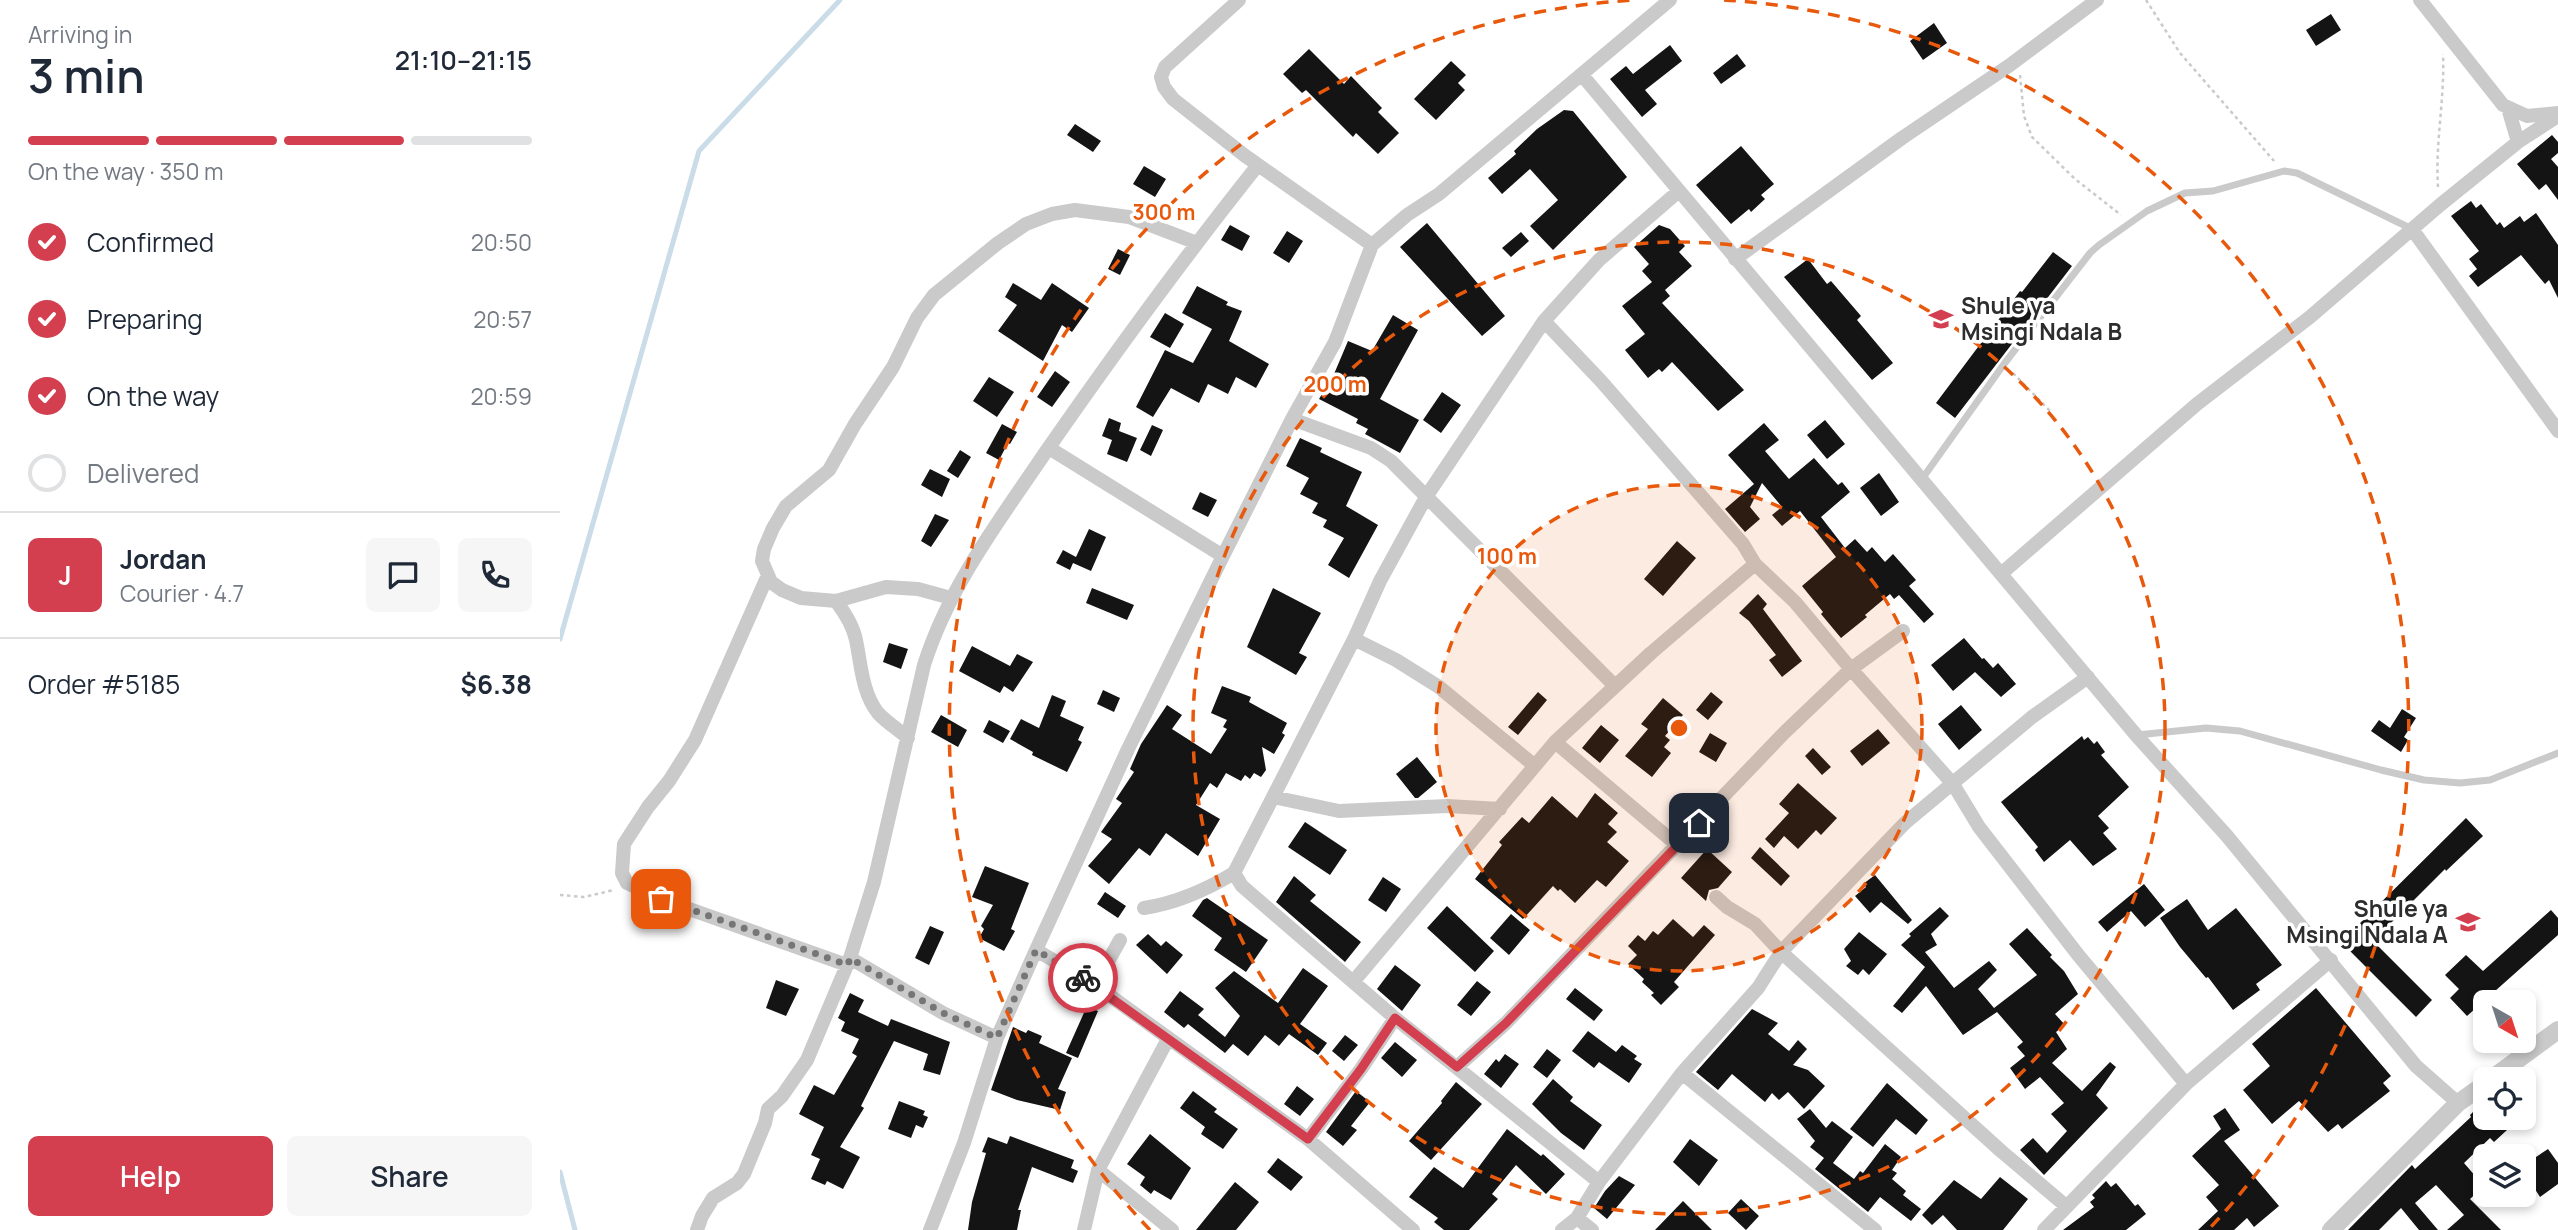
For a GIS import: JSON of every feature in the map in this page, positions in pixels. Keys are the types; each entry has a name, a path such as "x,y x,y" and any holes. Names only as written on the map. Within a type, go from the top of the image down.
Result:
{"street":[{"path":"1239,0 1165,67 1161,77 1164,87 1173,99 1258,165 1372,245"},
{"path":"930,1230 964,1143 997,1038 1036,950 1128,750 1223,556 1292,419 1335,342 1372,245 1407,215 1439,194 1670,0"},
{"path":"1735,259 1902,138 2014,62 2097,0"},
{"path":"2420,0 2496,98 2508,108 2527,116 2558,114"},
{"path":"1582,75 2136,735 2227,836 2416,1066 2458,1103"},
{"path":"2508,108 2518,142"},
{"path":"2001,573 2197,404 2310,317 2518,142 2558,114"},
{"path":"697,1230 713,1198 742,1178 765,1123 768,1109 782,1096 807,1060 849,961 874,882 924,666 932,639 951,598 982,544 1113,355 1258,165"},
{"path":"1144,908 1165,905 1190,896 1234,873 1354,639 1380,581 1426,497 1545,321 1599,260 1679,191"},
{"path":"951,598 918,589 886,587 836,601 801,597 782,590 771,582 762,561 764,549 786,506 829,470 855,424 893,367 917,318 934,295 998,243 1026,225 1052,214 1075,210 1129,217 1197,243"},
{"path":"2412,229 2558,431"},
{"path":"1545,321 1743,544 1755,564 1795,602 1953,784 1979,827 2078,956 2186,1084"},
{"path":"1292,419 1371,448 1397,467 1615,686"},
{"path":"1049,447 1223,556"},
{"path":"1353,982 1555,742 1755,564"},
{"path":"768,575 695,740 624,844 624,880 631,886 739,928 849,961 943,1013 997,1038"},
{"path":"836,601 849,620 869,697 878,713 908,738"},
{"path":"1457,1067 1506,1023 1784,733 1851,669 1903,631"},
{"path":"1354,639 1439,687 1535,766"},
{"path":"1562,1230 1577,1218 1599,1182 1682,1073 1758,988 1781,952 1905,823 2032,717 2088,677"},
{"path":"1555,742 1677,845"},
{"path":"1273,797 1323,809 1355,812 1447,806 1500,809"},
{"path":"1234,873 1242,886 1395,1018 1599,1182"},
{"path":"1716,897 1755,924 1781,952 2066,1206"},
{"path":"1095,985 1120,940"},
{"path":"1036,950 1095,985 1308,1139 1413,1230"},
{"path":"2044,1230 2186,1084 2331,960"},
{"path":"1308,1139 1361,1069 1395,1018"},
{"path":"2508,1067 2558,1030"},
{"path":"1084,1230 1098,1170 1168,1040"},
{"path":"1682,1073 1875,1230"},
{"path":"2331,1230 2458,1103 2473,1092"},
{"path":"1098,1170 1172,1230"},
{"path":"1577,1218 1592,1230"}],"lane":[{"path":"1922,479 2004,365 2090,253 2157,205 2185,193 2213,191 2284,171 2297,173 2412,229"},
{"path":"2136,735 2206,728 2240,731 2381,770 2424,780 2459,783 2490,780 2558,752"}],"path":[{"path":"2146,0 2180,53 2284,171"},
{"path":"2440,205 2437,170 2444,79 2442,29"},
{"path":"2014,62 2022,79 2024,116 2032,136 2075,179 2130,222"},
{"path":"2004,365 2052,413"},
{"path":"560,895 584,897 631,886"}],"building":[{"path":"2331,14 2341,30 2316,46 2306,30"},
{"path":"1934,23 1947,43 1923,60 1910,41"},
{"path":"1670,45 1682,61 1645,90 1657,104 1642,117 1610,79 1626,66 1633,74"},
{"path":"1309,49 1344,84 1351,76 1382,108 1378,112 1399,133 1378,154 1356,133 1353,137 1306,90 1302,93 1283,74"},
{"path":"1737,54 1746,66 1721,84 1713,73"},
{"path":"1451,61 1466,75 1458,83 1465,90 1436,120 1414,99"},
{"path":"1564,110 1573,111 1627,177 1553,250 1530,226 1558,200 1530,169 1502,194 1488,178 1516,154 1514,151 1537,129"},
{"path":"1075,124 1101,141 1093,152 1067,135"},
{"path":"2552,135 2558,142 2558,153 2551,159 2558,167 2558,200 2546,184 2539,190 2517,164"},
{"path":"1741,146 1774,184 1761,195 1765,199 1751,212 1749,209 1731,224 1696,185"},
{"path":"1144,166 1166,179 1155,197 1133,184"},
{"path":"2471,201 2476,208 2481,204 2497,225 2500,222 2504,228 2520,216 2524,222 2536,213 2558,245 2558,298 2549,280 2545,284 2521,255 2478,287 2469,276 2477,269 2469,259 2479,251 2451,216"},
{"path":"1427,223 1505,316 1482,336 1400,247"},
{"path":"1230,225 1250,236 1242,251 1221,240"},
{"path":"1659,225 1670,229 1685,246 1679,252 1692,266 1665,290 1670,296 1662,303 1744,390 1718,411 1672,362 1662,372 1659,369 1648,378 1625,350 1645,334 1622,306 1652,282 1642,271 1649,264 1634,247"},
{"path":"1287,231 1303,241 1289,263 1273,253"},
{"path":"1521,232 1529,241 1511,257 1502,248"},
{"path":"1118,249 1130,255 1120,275 1108,269"},
{"path":"2053,252 2072,266 1955,418 1936,403 2020,291 2022,292"},
{"path":"1808,259 1827,284 1831,281 1861,316 1857,320 1893,363 1872,380 1784,277"},
{"path":"1013,283 1041,300 1052,283 1089,308 1072,332 1062,325 1043,361 998,331 1017,305 1005,297"},
{"path":"1197,286 1228,302 1226,305 1242,311 1229,341 1269,364 1256,388 1236,377 1228,394 1208,384 1199,403 1171,388 1153,417 1136,407 1165,350 1193,363 1212,329 1182,313"},
{"path":"1165,313 1184,324 1170,348 1150,337"},
{"path":"1393,315 1418,330 1380,399 1419,420 1400,453 1365,434 1368,429 1356,423 1358,419 1319,399 1334,374 1348,341 1372,351"},
{"path":"1055,371 1070,382 1052,407 1037,397"},
{"path":"989,377 1014,392 997,417 973,401"},
{"path":"1442,392 1461,405 1441,433 1423,420"},
{"path":"1109,418 1121,423 1119,431 1137,438 1127,462 1107,454 1112,440 1102,436"},
{"path":"1825,420 1845,444 1827,459 1807,435"},
{"path":"1764,423 1779,440 1765,451 1789,479 1814,458 1838,485 1842,482 1850,492 1821,517 1845,548 1855,539 1867,552 1872,547 1885,562 1893,554 1916,580 1909,586 1934,614 1924,623 1899,595 1894,599 1890,594 1841,638 1802,586 1836,557 1800,511 1782,526 1772,515 1782,507 1762,483 1750,507 1760,519 1745,532 1725,509 1754,484 1728,455"},
{"path":"1002,424 1017,432 999,460 986,453"},
{"path":"1152,425 1163,430 1151,456 1140,450"},
{"path":"1300,438 1322,448 1320,452 1362,472 1346,506 1378,525 1349,578 1328,565 1344,538 1323,527 1327,520 1312,513 1318,503 1300,494 1309,478 1286,466"},
{"path":"960,450 971,457 958,478 947,471"},
{"path":"930,469 950,479 942,497 921,485"},
{"path":"1879,473 1899,502 1881,516 1860,488"},
{"path":"1200,492 1217,500 1208,517 1192,509"},
{"path":"935,514 949,520 931,547 921,541"},
{"path":"1089,529 1106,537 1091,571 1073,563 1070,570 1056,563 1063,550 1076,557"},
{"path":"1677,541 1696,558 1663,596 1644,579"},
{"path":"1092,588 1134,605 1127,620 1086,603"},
{"path":"1273,588 1321,613 1299,653 1307,657 1296,675 1247,647"},
{"path":"1758,594 1767,604 1763,609 1802,661 1782,677 1769,660 1776,655 1749,621 1739,613"},
{"path":"1964,638 1993,668 1998,663 2016,684 2001,697 1975,672 1953,691 1931,665"},
{"path":"889,643 908,649 901,669 883,662"},
{"path":"972,646 1010,666 1017,654 1033,662 1013,692 1004,686 1000,693 959,671"},
{"path":"1222,686 1251,697 1249,702 1287,723 1282,733 1285,735 1274,754 1262,747 1266,770 1261,777 1254,773 1250,779 1245,775 1241,781 1226,773 1217,788 1210,783 1196,805 1220,819 1198,856 1166,833 1150,856 1139,848 1109,884 1088,866 1112,839 1101,832 1122,803 1116,799 1134,772 1130,769 1141,744 1167,705 1182,715 1172,729 1211,754 1227,729 1223,727 1227,720 1211,713"},
{"path":"1103,690 1120,698 1114,712 1097,704"},
{"path":"1538,692 1547,700 1518,735 1508,727"},
{"path":"1711,692 1723,702 1708,720 1696,710"},
{"path":"1052,695 1066,701 1060,716 1084,727 1078,740 1082,742 1067,772 1032,755 1033,752 1010,739 1021,719 1039,728"},
{"path":"1663,698 1683,715 1665,736 1670,740 1664,747 1671,753 1652,777 1625,756 1648,729 1641,724"},
{"path":"1961,705 1982,730 1959,750 1938,724"},
{"path":"2402,709 2416,718 2404,737 2408,740 2401,752 2371,731 2379,720 2390,728"},
{"path":"941,715 967,730 958,747 931,732"},
{"path":"989,720 1010,731 1003,743 983,732"},
{"path":"1601,725 1619,740 1600,763 1582,748"},
{"path":"1878,729 1890,743 1862,766 1850,751"},
{"path":"1710,733 1727,743 1716,762 1699,752"},
{"path":"2082,736 2084,740 2088,737 2094,744 2097,741 2105,752 2101,755 2129,787 2098,816 2109,828 2103,833 2117,849 2093,866 2070,840 2044,862 2035,850 2038,847 2001,802"},
{"path":"1813,748 1831,767 1822,775 1805,756"},
{"path":"1417,757 1437,782 1415,798 1396,774"},
{"path":"1798,783 1837,818 1821,835 1816,830 1798,849 1784,836 1774,848 1765,839 1789,813 1779,804"},
{"path":"1595,793 1618,813 1608,824 1617,832 1607,842 1629,861 1606,887 1597,880 1575,903 1553,886 1523,919 1475,879 1502,845 1499,842 1522,817 1529,823 1552,796 1577,818"},
{"path":"2466,818 2483,836 2446,871 2445,869 2373,941 2432,1000 2416,1017 2341,942"},
{"path":"1305,822 1347,850 1330,875 1288,847"},
{"path":"1760,847 1790,876 1781,886 1751,858"},
{"path":"1707,849 1732,872 1718,888 1709,890 1706,901 1681,878"},
{"path":"985,866 1029,883 1011,929 1015,931 1004,951 979,938 984,929 981,926 993,905 972,897"},
{"path":"1875,875 1912,920 1908,924 1881,902 1870,913 1855,896 1866,887 1863,884"},
{"path":"1294,876 1316,895 1310,901 1361,942 1345,962 1276,902"},
{"path":"1383,877 1401,889 1386,912 1368,900"},
{"path":"2144,884 2165,910 2145,927 2131,911 2107,932 2098,922"},
{"path":"1105,892 1126,906 1118,918 1097,904"},
{"path":"1207,898 1268,940 1246,972 1214,950 1222,938 1192,916"},
{"path":"2187,899 2208,930 2236,908 2282,965 2256,984 2260,990 2233,1010 2208,977 2206,978 2180,947 2160,918"},
{"path":"1447,906 1494,951 1475,972 1427,928"},
{"path":"1940,907 1949,916 1931,934 1937,945 1925,952 1954,988 1989,961 1997,970 1978,989 1994,1008 2037,975 2009,944 2027,928 2052,955 2050,957 2064,971 2078,994 2055,1014 2065,1025 2056,1032 2067,1049 2052,1063 2082,1091 2110,1062 2116,1067 2096,1095 2108,1108 2044,1175 2020,1150 2033,1138 2047,1153 2067,1131 2051,1114 2064,1103 2040,1077 2025,1089 2010,1068 2025,1056 2017,1047 2023,1042 1997,1012 1963,1035 1926,986 1902,1013 1893,1006 1925,967 1901,945 1911,936 1909,934"},
{"path":"2551,910 2558,918 2558,935 2496,990 2473,990 2473,1011 2467,1016 2450,998 2459,989 2445,975 2466,955 2483,971"},
{"path":"1511,914 1530,930 1509,955 1490,938"},
{"path":"1673,919 1693,937 1704,925 1715,935 1674,982 1679,987 1661,1005 1651,995 1654,993 1642,982 1644,979 1628,964 1637,955 1628,946 1638,935 1645,941 1653,931 1658,935"},
{"path":"930,926 944,932 929,965 915,958"},
{"path":"1859,932 1887,954 1869,975 1863,969 1858,975 1846,966 1851,961 1844,949"},
{"path":"1148,934 1161,946 1166,941 1183,955 1167,974 1136,945"},
{"path":"1395,965 1421,985 1402,1011 1377,989"},
{"path":"1303,968 1328,986 1300,1024 1327,1043 1318,1055 1289,1034 1279,1046 1265,1035 1248,1056 1233,1044 1225,1053 1188,1024 1184,1028 1164,1012 1180,991 1204,1009 1198,1015 1225,1037 1240,1016 1215,988 1234,971 1278,1003"},
{"path":"776,980 799,989 786,1016 766,1008"},
{"path":"1477,981 1491,992 1471,1016 1457,1005"},
{"path":"1575,988 1603,1010 1594,1021 1566,999"},
{"path":"2316,988 2391,1076 2383,1083 2390,1091 2342,1129 2338,1124 2328,1132 2299,1101 2272,1124 2243,1090 2270,1066 2252,1044"},
{"path":"850,993 864,1000 858,1012 888,1026 891,1019 950,1042 940,1075 923,1070 928,1054 894,1041 861,1106 864,1108 840,1147 860,1157 843,1189 827,1181 825,1185 811,1179 820,1159 811,1155 824,1127 799,1114 814,1085 834,1095 857,1056 852,1053 859,1039 841,1031 845,1022 838,1018"},
{"path":"1087,1006 1098,1011 1078,1058 1066,1053"},
{"path":"1752,1009 1778,1023 1768,1034 1789,1051 1798,1040 1807,1049 1793,1065 1808,1070 1825,1086 1804,1109 1788,1092 1779,1100 1772,1093 1765,1102 1732,1074 1718,1090 1696,1072"},
{"path":"1013,1027 1042,1036 1039,1043 1072,1058 1058,1089 1066,1092 1060,1110 1017,1100 991,1090"},
{"path":"1588,1031 1616,1052 1622,1045 1637,1056 1634,1059 1642,1064 1629,1083 1599,1062 1594,1068 1572,1051"},
{"path":"1345,1035 1358,1045 1344,1061 1332,1051"},
{"path":"1395,1042 1417,1060 1402,1077 1381,1058"},
{"path":"1547,1049 1561,1060 1547,1078 1533,1067"},
{"path":"1505,1054 1519,1064 1501,1088 1484,1074 1496,1059 1499,1062"},
{"path":"1553,1079 1573,1097 1570,1101 1602,1125 1584,1150 1561,1133 1532,1104"},
{"path":"1456,1082 1482,1104 1431,1160 1409,1141 1442,1103"},
{"path":"1887,1083 1928,1120 1916,1135 1896,1119 1873,1147 1850,1129"},
{"path":"1297,1086 1314,1099 1300,1116 1284,1104"},
{"path":"1193,1091 1217,1109 1214,1112 1238,1129 1223,1149 1201,1134 1205,1127 1180,1108"},
{"path":"1356,1091 1370,1102 1351,1126 1357,1130 1343,1146 1326,1132"},
{"path":"899,1101 925,1111 923,1115 928,1117 923,1128 916,1125 911,1138 888,1129"},
{"path":"2225,1108 2240,1130 2224,1141 2279,1206 2254,1227 2247,1218 2234,1230 2198,1230 2218,1211 2206,1197 2219,1185 2192,1156 2221,1129 2213,1116"},
{"path":"1810,1109 1826,1128 1832,1121 1853,1137 1833,1163 1854,1179 1860,1171 1863,1173 1885,1144 1901,1157 1892,1170 1897,1173 1892,1179 1906,1191 1903,1195 1921,1209 1911,1221 1880,1197 1868,1212 1815,1169 1824,1158 1810,1147 1815,1141 1797,1119"},
{"path":"2473,1112 2473,1130 2507,1130 2494,1142 2490,1138 2484,1144 2473,1144 2473,1154 2464,1163 2473,1173 2473,1196 2470,1199 2473,1207 2478,1207 2501,1230 2447,1230 2464,1215 2436,1185 2415,1203 2438,1230 2419,1230 2401,1208 2379,1230 2348,1230 2412,1165 2415,1169 2471,1117"},
{"path":"1507,1129 1541,1156 1543,1154 1565,1174 1546,1194 1516,1165 1492,1194 1498,1199 1469,1230 1444,1230 1434,1222 1438,1218 1409,1197 1434,1167 1463,1188"},
{"path":"1150,1134 1191,1168 1171,1200 1154,1190 1151,1194 1140,1185 1145,1177 1127,1164"},
{"path":"1010,1136 1074,1160 1071,1168 1078,1171 1073,1183 1032,1167 1018,1210 1021,1210 1017,1230 968,1230 972,1202 986,1153 982,1152 988,1137 1007,1144"},
{"path":"1690,1139 1718,1160 1699,1186 1673,1162"},
{"path":"2548,1149 2558,1163 2558,1184 2540,1197 2536,1191 2536,1157"},
{"path":"1278,1158 1303,1177 1291,1191 1267,1172"},
{"path":"1619,1176 1635,1185 1607,1219 1594,1208"},
{"path":"2000,1177 2028,1199 2003,1230 1957,1230 1943,1215 1932,1225 1922,1215 1954,1180 1981,1199"},
{"path":"2106,1181 2111,1187 2116,1183 2135,1206 2138,1204 2146,1214 2126,1230 2063,1230 2094,1207 2090,1202 2095,1198 2092,1195"},
{"path":"1235,1182 1259,1202 1236,1230 1196,1230"},
{"path":"1741,1199 1759,1216 1746,1230 1728,1213"},
{"path":"1683,1201 1712,1230 1655,1230"}],"waterway":[{"path":"560,639 699,151 840,0"},
{"path":"560,1172 575,1230"}],"way so far":[{"path":"661,899 848,965 850,958 943,1013 997,1038 1036,950 1083,978"}],"place":[{"name":"Shule ya Msingi Ndala B","path":"1941,319"},
{"name":"Shule ya Msingi Ndala A","path":"2468,922"}],"route":[{"path":"1083,978 1308,1139 1361,1069 1395,1018 1457,1067 1506,1023 1699,823"}]}
